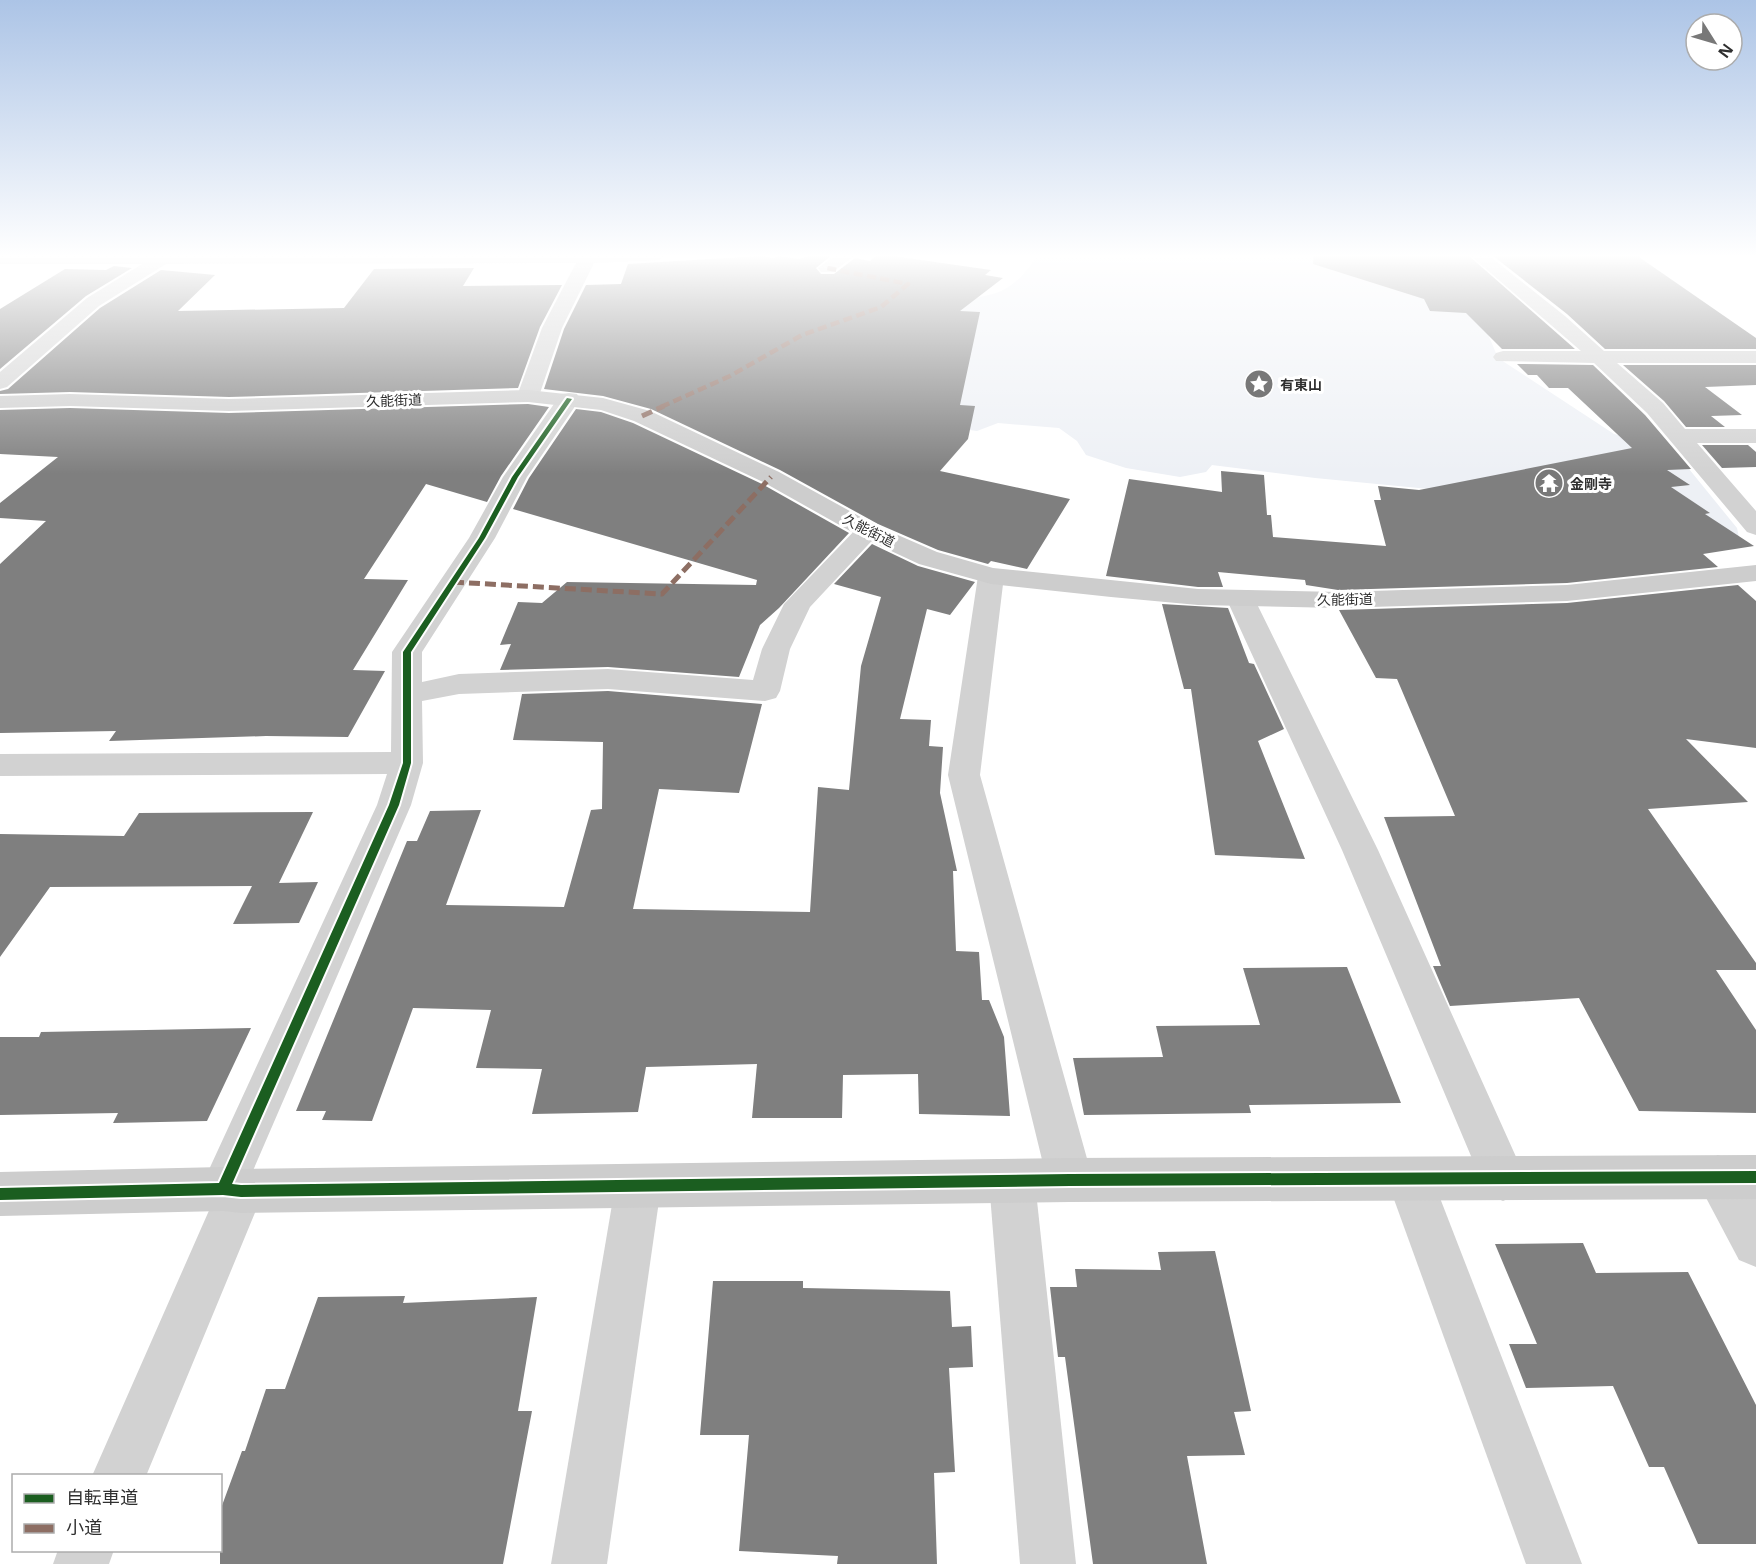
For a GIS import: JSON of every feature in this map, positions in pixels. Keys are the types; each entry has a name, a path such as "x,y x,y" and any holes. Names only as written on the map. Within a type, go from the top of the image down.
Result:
{"main road":[{"name":"久能街道","path":"0,402 70,400 229,405 528,396 603,404 642,416 771,477 868,531 928,558 991,576 1187,596 1338,600 1567,593 1754,576"},
{"path":"0,1194 1070,1180 1737,1177"}],"street":[{"path":"0,383 63,328"},
{"path":"528,396 552,328"},
{"path":"1567,328 1655,408 1756,526"},
{"path":"1503,357 1756,357"},
{"path":"120,1474 232,1190 393,805 407,763 407,652 482,538 515,477 569,399"},
{"path":"1680,436 1756,436"},
{"path":"406,695 459,684 608,679 765,691 776,649 798,604 868,531"},
{"path":"991,576 964,775 1070,1180"},
{"path":"1240,598 1360,850 1503,1179"},
{"path":"0,765 407,763"},
{"path":"1737,1177 1756,1243"},
{"path":"1410,1180 1554,1564"},
{"path":"1012,1182 1048,1564"},
{"path":"579,1564 638,1186"}],"shaded area":[{"path":"942,328 1485,328 1498,358 1614,434 1653,443 1676,453 1737,528 1740,542 1522,498 1315,478 1212,465 1206,472 1180,477 1126,468 1086,455 1077,441 1059,428 998,423 977,431 911,422"}],"building":[{"path":"0,328 48,328 0,369"},
{"path":"77,328 540,328 518,388 229,397 70,392 0,394 0,391 8,389"},
{"path":"977,328 960,405 975,406 968,439 940,471 1070,499 1027,569 991,561 988,564 938,550 878,524 780,470 651,409 603,396 544,389 564,329"},
{"path":"1481,328 1551,328 1575,349 1502,349"},
{"path":"1582,328 1742,328 1756,338 1756,349 1605,349"},
{"path":"1517,364 1593,365 1645,415 1691,469 1667,470 1690,485 1671,487 1710,513 1705,514 1754,546 1703,554 1718,567 1567,583 1338,590 1306,585 1305,580 1218,572 1223,587 1198,587 1106,576 1129,479 1222,492 1221,471 1264,475 1267,515 1271,515 1273,537 1386,546 1374,500 1381,500 1378,486 1419,490 1632,448 1568,388 1549,388 1537,375 1528,375"},
{"path":"1623,365 1756,365 1756,385 1705,387 1742,415 1711,416 1725,427 1686,427 1664,401"},
{"path":"528,404 549,407 501,476 487,502 426,484 364,579 408,580 353,670 385,671 348,737 266,736 109,741 116,731 0,733 0,564 46,521 0,518 0,503 58,457 0,454 0,410 70,408 229,413"},
{"path":"576,409 601,412 633,423 762,484 849,533 779,608 760,625 739,677 608,667 500,670 511,644 500,645 518,602 542,603 567,582 756,585 757,580 513,509 529,478"},
{"path":"1702,445 1748,445 1756,452 1756,467 1722,468"},
{"path":"872,544 918,566 975,582 950,615 927,609 900,719 931,720 929,746 943,747 940,793 957,871 953,871 956,951 979,952 982,1000 989,1000 1004,1037 1010,1116 919,1114 918,1074 843,1075 842,1118 752,1118 757,1064 646,1067 638,1112 532,1114 542,1069 476,1068 491,1010 413,1008 372,1121 322,1120 326,1111 296,1111 407,841 417,841 430,811 481,810 446,905 564,907 591,810 602,809 603,742 513,740 522,694 608,691 762,704 739,793 659,789 633,909 810,912 818,787 849,790 861,666 881,597 834,584"},
{"path":"1738,585 1756,601 1756,748 1686,739 1748,802 1648,809 1756,963 1756,970 1716,970 1756,1030 1756,1113 1639,1111 1579,998 1450,1006 1433,966 1441,966 1384,817 1455,816 1397,679 1376,678 1339,610 1567,603"},
{"path":"1162,604 1228,608 1249,663 1254,664 1284,729 1258,741 1305,859 1215,855 1191,689 1184,689"},
{"path":"313,812 279,883 318,882 299,923 233,924 252,886 50,887 0,957 0,834 124,836 139,813"},
{"path":"1347,967 1401,1103 1249,1105 1251,1113 1084,1115 1073,1058 1163,1057 1156,1026 1260,1025 1243,968"},
{"path":"251,1028 207,1121 113,1123 118,1113 0,1115 0,1037 39,1037 41,1032"},
{"path":"1583,1243 1596,1273 1688,1272 1756,1405 1756,1544 1698,1544 1664,1467 1649,1467 1613,1386 1526,1388 1509,1344 1537,1344 1495,1244"},
{"path":"1215,1251 1251,1411 1234,1412 1245,1455 1187,1456 1207,1564 1093,1564 1065,1357 1058,1357 1050,1287 1077,1287 1075,1269 1161,1270 1158,1252"},
{"path":"713,1281 803,1281 803,1288 950,1291 952,1327 971,1326 973,1367 949,1368 955,1472 934,1473 937,1564 837,1564 838,1556 739,1551 749,1435 700,1435"},
{"path":"405,1296 403,1303 537,1297 518,1411 532,1411 503,1564 220,1564 222,1506 242,1451 245,1451 266,1389 285,1389 318,1297"}],"marked path":[{"path":"642,416 730,376 802,335 822,328"},
{"path":"453,582 662,594 771,477"}],"cycle path":[{"path":"223,1189 394,805 407,763 407,652 482,538 515,477 569,399"},
{"path":"0,1194 223,1189 241,1191 1070,1180 1756,1177"}],"place":[{"name":"有東山","path":"1259,384"},
{"name":"金剛寺","path":"1549,483"}]}
